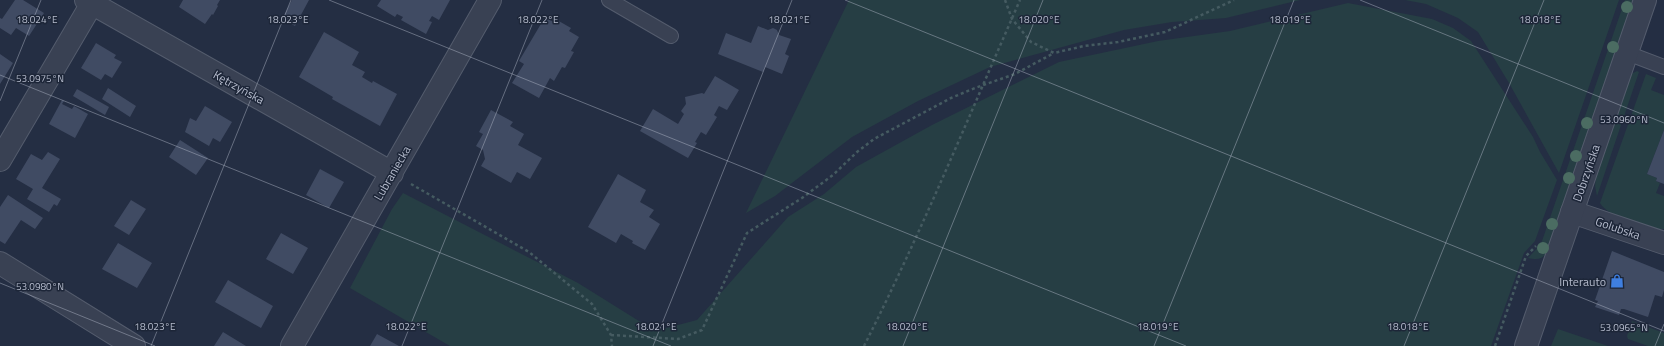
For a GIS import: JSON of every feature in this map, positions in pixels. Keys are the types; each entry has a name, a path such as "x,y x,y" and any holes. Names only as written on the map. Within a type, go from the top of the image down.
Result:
{"street":[{"name":"Lubraniecka","path":"292,346 490,0"},
{"name":"Dobrzyńska","path":"1526,346 1645,0"},
{"name":"Kętrzyńska","path":"91,1 392,173"},
{"path":"0,160 91,1"},
{"name":"Golubska","path":"1572,212 1664,243"},
{"path":"0,264 134,346"}],"lane":[{"path":"609,0 671,36"},
{"path":"1627,53 1664,67"}],"path":[{"path":"1005,0 1012,19 1031,42 1054,53"},
{"path":"864,346 926,217 1020,0"},
{"path":"611,335 678,339 702,330 747,233 802,198 833,175 857,152 874,139 951,98 1015,74 1054,53 1084,46 1118,42 1164,32 1234,0"},
{"path":"392,173 529,252 592,304 611,335 612,346"}],"green space":[{"path":"849,0 1300,0 1226,18 1172,22 1124,30 990,67 918,101 852,137 775,196 746,213"},
{"path":"1405,0 1619,0 1559,173 1509,83 1478,32 1458,18 1426,4"},
{"path":"1625,0 1634,0 1547,252 1539,259 1528,258 1542,241"},
{"path":"1348,3 1432,19 1453,28 1471,41 1533,137 1557,180 1535,241 1524,253 1491,346 450,346 350,288 392,209 403,193 578,283 655,331 697,320 788,217 824,194 856,167 932,125 1059,62 1158,41 1230,31"},
{"path":"1637,71 1639,72 1597,196 1595,186 1596,177 1631,74"},
{"path":"1646,74 1656,78 1651,90 1664,95 1664,130 1647,174 1657,178 1656,181 1660,183 1656,193 1664,196 1664,229 1645,228 1631,223 1609,212 1600,203"},
{"path":"1632,321 1664,333 1664,346 1648,346 1628,339 1627,336"},
{"path":"1558,329 1608,346 1551,346"}],"building":[{"path":"15,0 23,0 44,13 29,36 16,28 11,35 0,28 0,18 2,19"},
{"path":"183,0 220,0 213,15 212,14 205,24 179,7"},
{"path":"292,0 309,0 295,26 282,19"},
{"path":"381,0 450,0 439,20 432,16 429,21 432,22 426,34 401,20 403,17 397,14 395,17 377,6"},
{"path":"545,17 555,23 557,20 571,28 569,31 579,37 571,51 574,52 565,68 562,67 554,81 550,78 539,98 512,83 524,64 519,61"},
{"path":"758,26 768,30 773,28 777,30 779,35 791,39 785,54 789,56 782,74 765,67 763,72 718,54 726,33 751,43"},
{"path":"324,32 359,52 352,65 365,72 362,77 372,83 373,81 397,94 380,126 332,99 333,97 299,77"},
{"path":"96,43 116,55 114,58 122,62 112,78 105,74 101,80 81,68"},
{"path":"0,54 13,63 0,84"},
{"path":"715,76 739,90 727,110 719,106 714,115 717,117 706,135 701,132 695,142 697,143 688,158 640,131 653,109 678,124 684,114 681,111 686,104 685,97 702,93 704,94"},
{"path":"108,88 136,106 130,117 102,99"},
{"path":"77,89 109,107 105,115 73,96"},
{"path":"62,100 64,101 62,104 72,109 74,106 88,114 75,138 49,124"},
{"path":"205,106 232,122 220,142 213,138 209,146 185,132 190,118 196,121"},
{"path":"491,110 513,122 510,126 524,134 518,145 542,158 530,179 517,172 511,183 481,166 485,159 483,150 476,146 483,134 479,132"},
{"path":"1664,130 1664,184 1656,181 1657,178 1647,174"},
{"path":"180,140 208,158 196,175 169,157"},
{"path":"48,152 60,159 42,188 61,199 57,206 54,204 49,212 27,199 33,189 16,179 31,154 42,160"},
{"path":"320,169 344,182 329,208 306,195"},
{"path":"618,174 646,190 640,202 654,210 649,217 660,224 645,250 632,243 633,241 621,234 616,243 588,227"},
{"path":"8,195 43,218 35,229 21,220 5,244 0,241 0,207"},
{"path":"131,200 146,209 129,235 114,226"},
{"path":"281,233 308,248 293,274 266,259"},
{"path":"118,243 152,263 137,288 102,269"},
{"path":"1612,251 1664,272 1664,290 1662,297 1655,295 1648,317 1624,309 1621,309 1619,315 1595,307 1598,301 1595,300"},
{"path":"228,280 273,306 261,328 215,302"},
{"path":"223,332 246,346 214,346"},
{"path":"377,334 399,346 370,346"}],"place":[{"name":"Interauto","path":"1617,281"}]}
